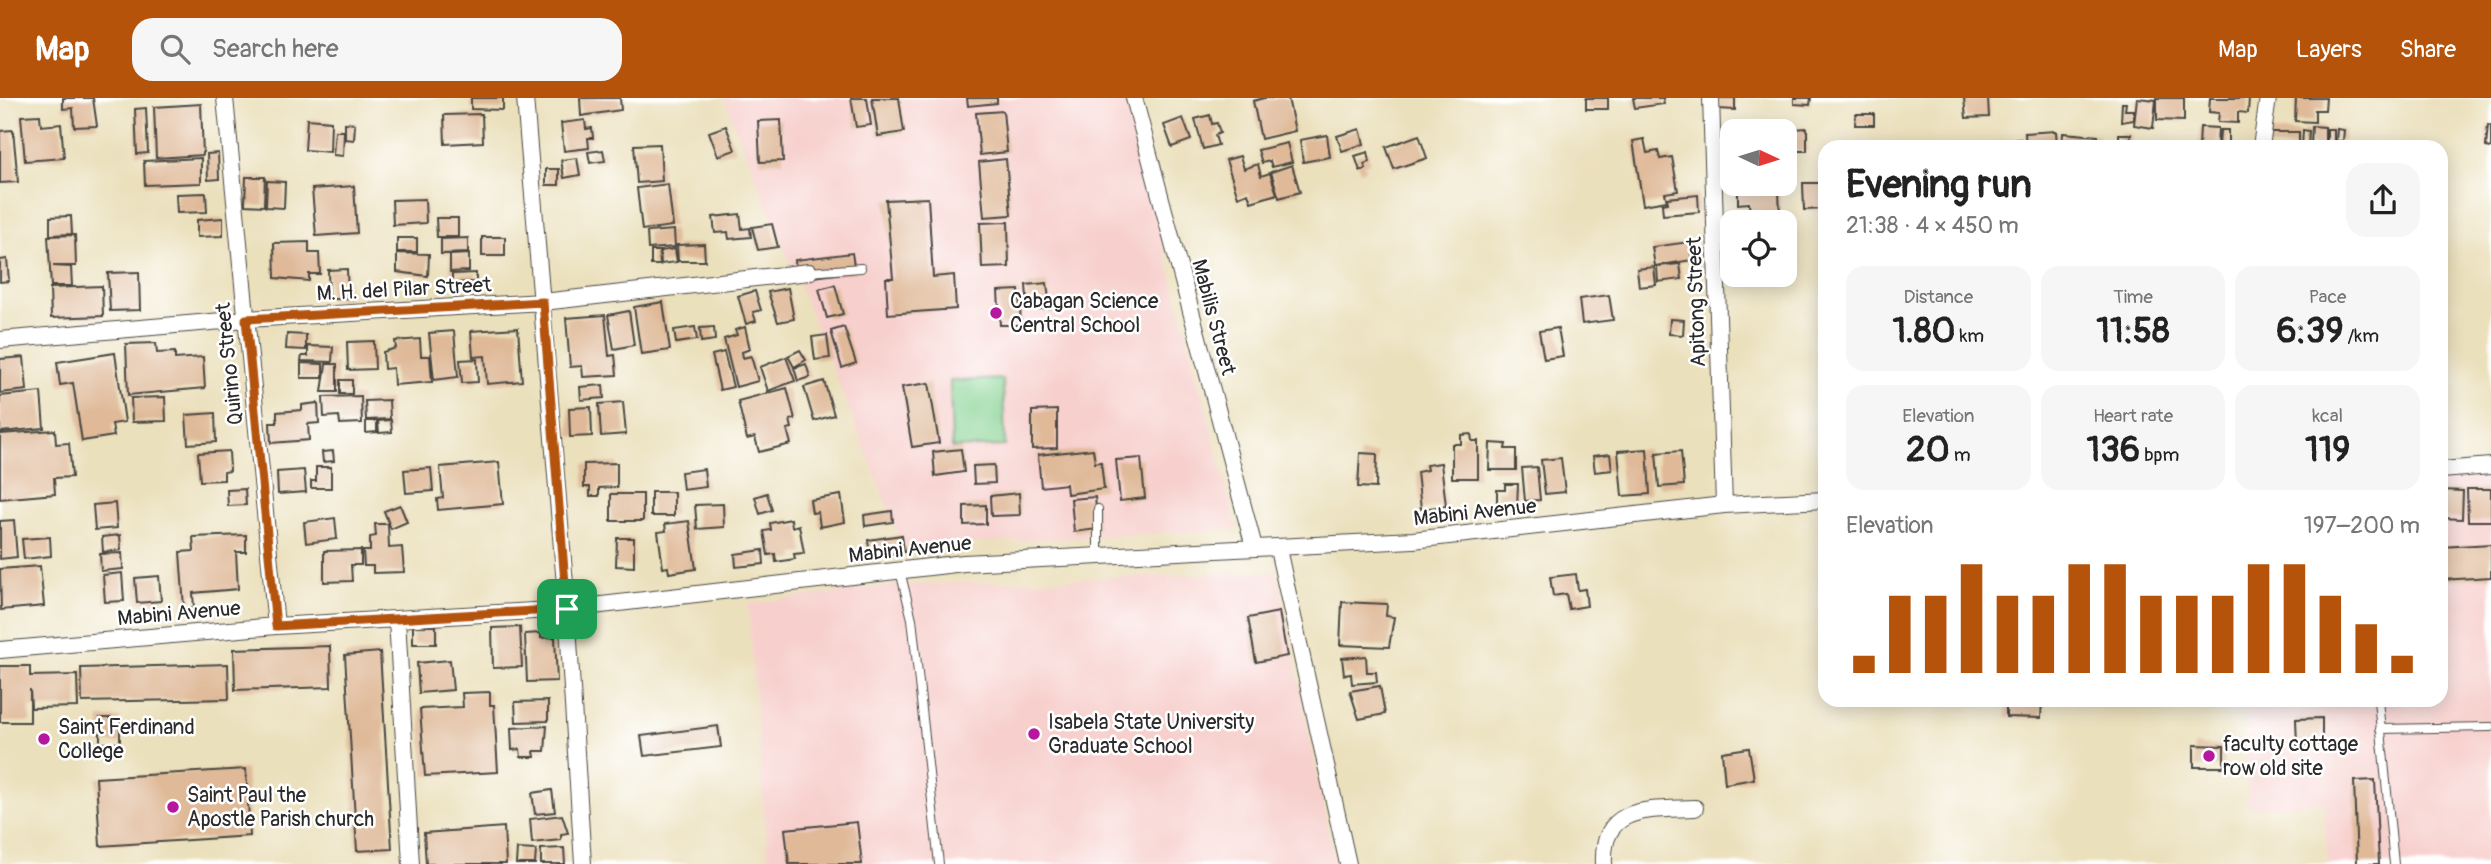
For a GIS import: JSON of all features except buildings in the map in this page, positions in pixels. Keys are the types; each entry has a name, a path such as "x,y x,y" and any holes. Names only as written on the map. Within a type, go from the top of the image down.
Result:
{"street":[{"name":"Quirino Street","path":"225,98 276,626"},
{"path":"525,98 567,609 583,864"},
{"name":"Mabilis Street","path":"1134,98 1254,547"},
{"name":"Apitong Street","path":"1711,98 1724,505"},
{"path":"2262,140 2268,98"},
{"name":"M. H. del Pilar Street","path":"0,340 246,319 543,302 809,272"},
{"path":"2448,469 2491,466"},
{"name":"Mabini Avenue","path":"0,650 276,626 567,609 900,571 1098,554 1254,547 1278,549 1413,540 1724,505 1818,500"},
{"path":"1278,549 1348,864"},
{"path":"397,619 411,864"},
{"path":"1605,864 1604,847 1611,828 1620,818 1646,810 1695,808"}],"lane":[{"path":"809,272 861,268"},
{"path":"1098,509 1098,554"},
{"path":"900,571 912,619 939,864"},
{"path":"2378,707 2394,864"},
{"path":"2380,729 2491,727"}],"shaded area":[{"name":"Cabagan Science Central School","path":"724,98 1125,98 1237,529 904,547"},
{"path":"2491,474 2491,864 2328,864 2324,802 2248,808 2245,707 2448,707 2448,477"},
{"name":"Isabela State University Graduate School","path":"1277,572 1335,864 768,864 748,604 895,585"}],"green space":[{"path":"1003,379 1005,446 952,448 950,381"}],"place":[{"name":"Cabagan Science Central School","path":"996,313"},
{"name":"Isabela State University Graduate School","path":"1034,734"},
{"name":"Saint Ferdinand College","path":"44,739"},
{"name":"faculty cottage row old site","path":"2209,756"},
{"name":"Saint Paul the Apostle Parish church","path":"173,807"}],"route":[{"path":"543,302 567,609 276,626 246,319 543,302"}]}
